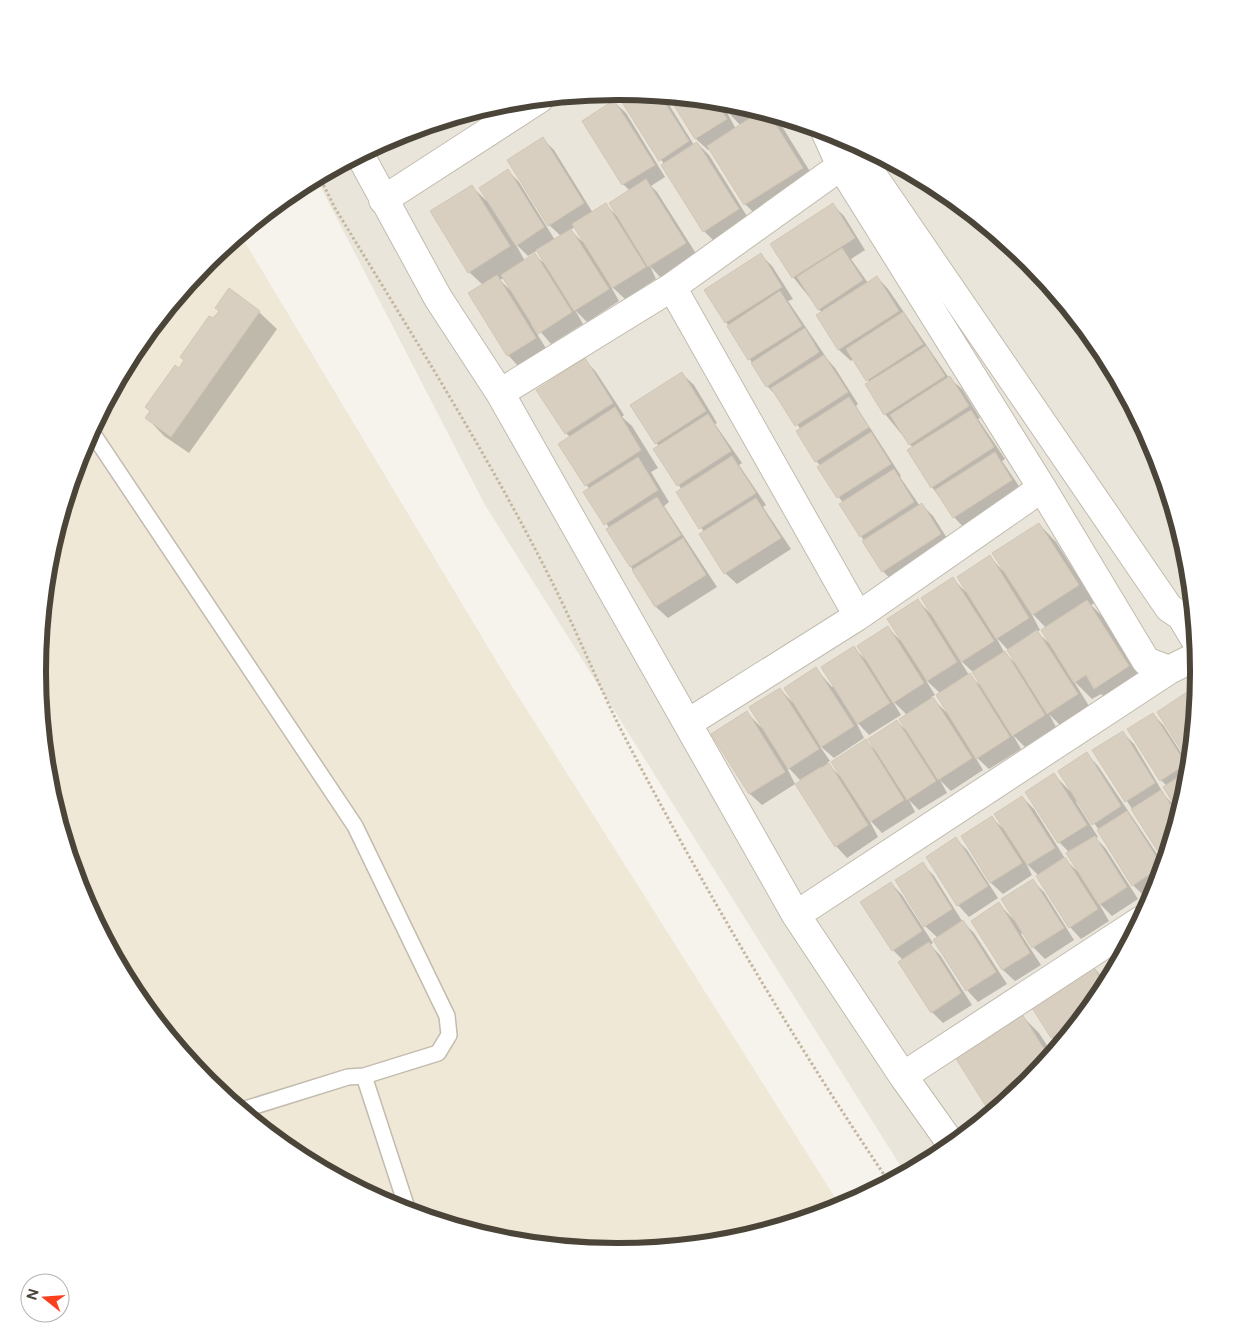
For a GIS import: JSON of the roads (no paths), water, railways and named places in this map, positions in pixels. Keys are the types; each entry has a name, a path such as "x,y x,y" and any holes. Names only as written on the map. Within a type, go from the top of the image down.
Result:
{"street":[{"path":"383,200 525,108"},
{"path":"830,140 841,166 1042,488 1146,661 1169,670"},
{"path":"857,152 1169,608 1187,615"},
{"path":"363,160 438,298 500,393 796,915 903,1076 947,1139"},
{"path":"500,393 672,287 841,166"},
{"path":"672,287 858,616"},
{"path":"688,723 858,616 1042,488"},
{"path":"796,915 1169,670 1190,660"},
{"path":"903,1076 1125,936"}],"lane":[{"path":"96,439 355,826 446,1016 449,1035 438,1053 364,1076 348,1077 249,1108"},
{"path":"364,1076 405,1202"}]}
